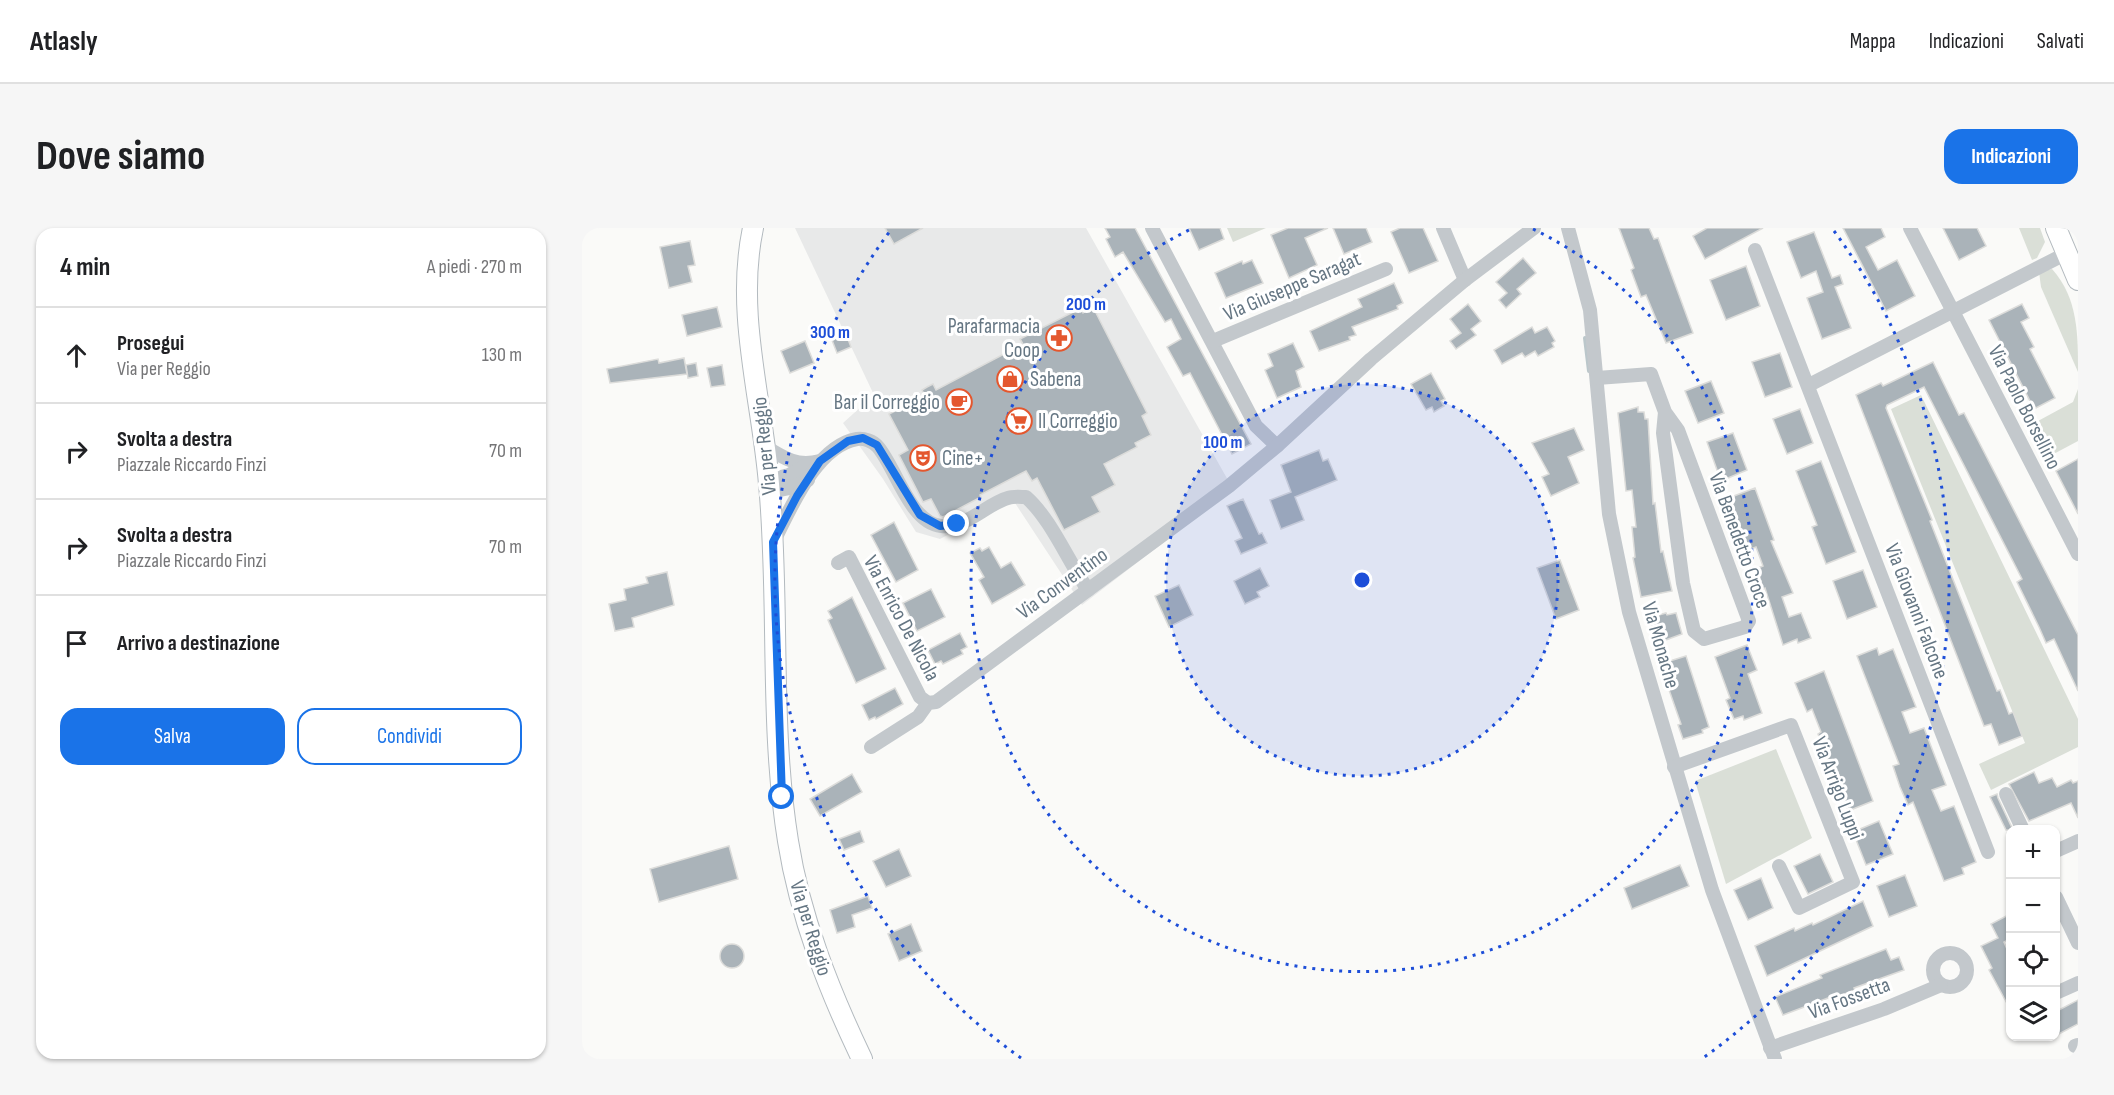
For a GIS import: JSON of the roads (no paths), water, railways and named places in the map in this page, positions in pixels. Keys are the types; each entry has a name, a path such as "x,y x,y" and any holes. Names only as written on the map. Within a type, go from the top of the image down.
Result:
{"main road":[{"name":"Via per Reggio","path":"742,228 748,253"},
{"name":"Via per Reggio","path":"753,228 748,253 746,316 770,486 780,777 788,843 802,903 823,970 862,1059"},
{"path":"2056,228 2078,280"}],"street":[{"path":"1152,228 1256,426 1277,446"},
{"path":"1443,228 1465,280"},
{"name":"Via Conventino","path":"871,747 918,717 928,702 936,702 1229,486 1277,446 1371,359 1465,280 1534,228"},
{"name":"Via Monache","path":"1568,228 1590,310 1609,514 1629,612 1712,890 1773,1053"},
{"name":"Via Paolo Borsellino","path":"1910,228 2078,554"},
{"name":"Via Giovanni Falcone","path":"1755,250 1809,384 1988,852"},
{"path":"1809,384 2067,253"},
{"name":"Via Giuseppe Saragat","path":"1213,341 1386,269"},
{"name":"Via Benedetto Croce","path":"1597,378 1651,374 1665,412 1678,430 1749,621 1745,627 1704,639 1694,631 1683,583 1663,433 1665,412"},
{"path":"770,486 806,465 820,461 848,441 863,438 877,445 920,515 940,526 957,524 1008,498 1026,497 1040,508 1069,564 1088,590"},
{"path":"766,447 789,461 806,465"},
{"path":"773,542 820,461"},
{"path":"770,486 790,488 808,479"},
{"name":"Via Enrico De Nicola","path":"838,563 849,557 920,697 928,702"},
{"name":"Via Arrigo Luppi","path":"1674,767 1791,725 1853,882 1799,908 1779,866"},
{"path":"2006,794 2021,825"},
{"path":"2060,849 2078,841"},
{"path":"2060,907 2078,943"},
{"path":"2060,928 2068,924"},
{"path":"2060,991 2078,983"},
{"name":"Via Fossetta","path":"1773,1053 1941,985"}],"waterway":[{"path":"1585,338 1589,371"}],"place":[{"name":"Parafarmacia Coop","path":"1059,338"},
{"name":"Sabena","path":"1010,379"},
{"name":"Bar il Correggio","path":"959,402"},
{"name":"Il Correggio","path":"1019,421"},
{"name":"Cine+","path":"923,458"}]}
